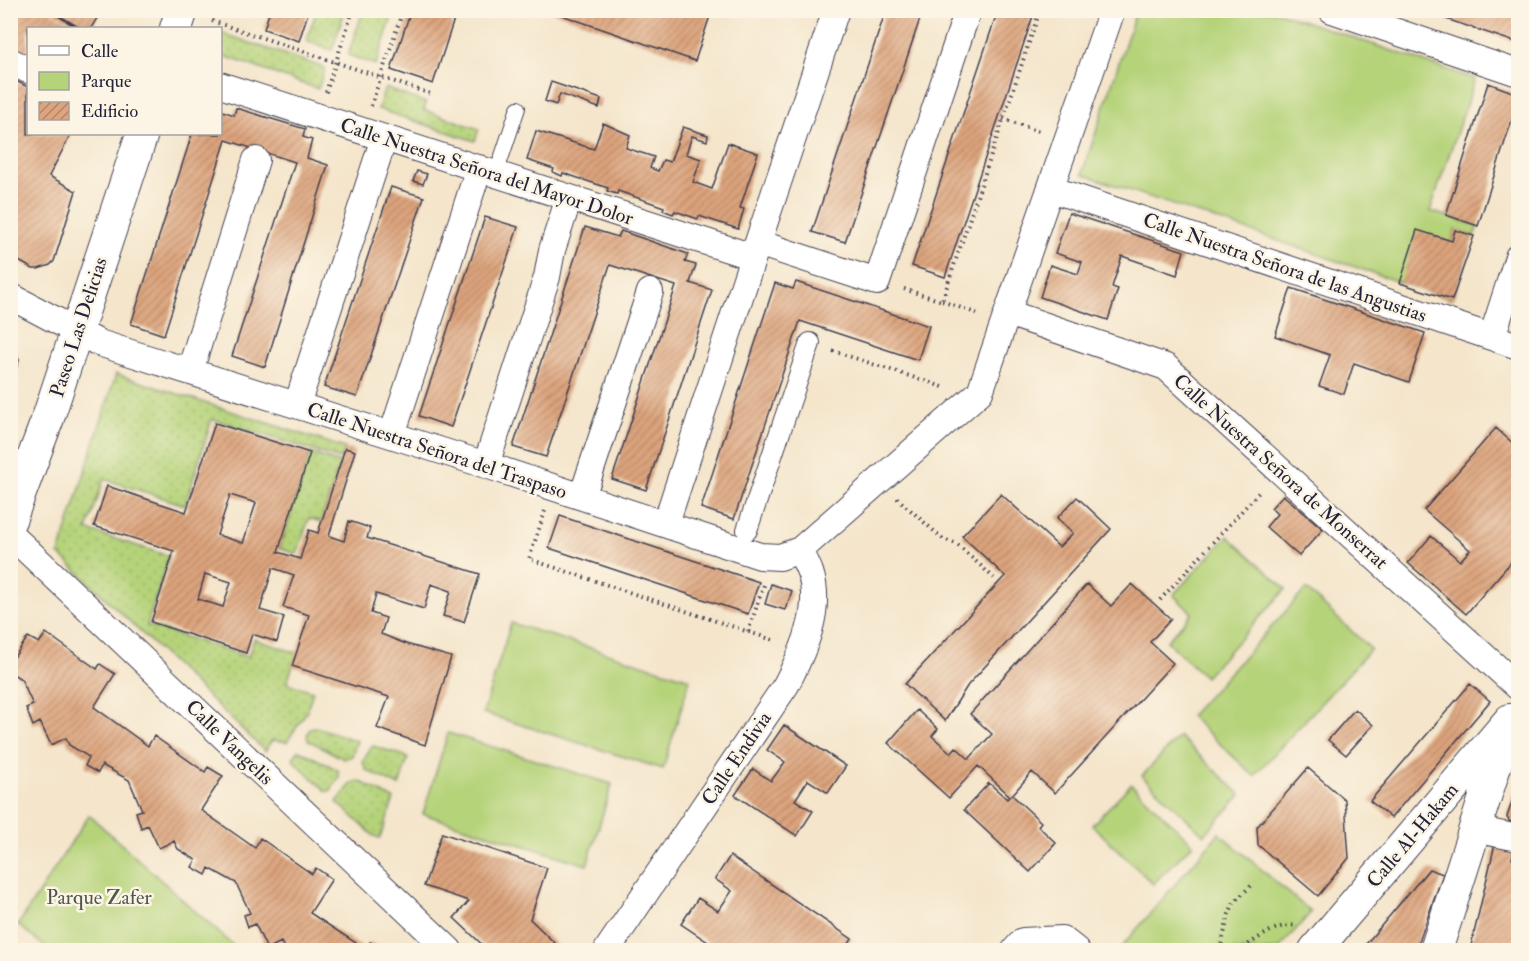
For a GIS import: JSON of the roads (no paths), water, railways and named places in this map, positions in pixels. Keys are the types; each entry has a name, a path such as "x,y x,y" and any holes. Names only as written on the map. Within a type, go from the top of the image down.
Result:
{"street":[{"path":"176,27 182,10"},
{"path":"666,524 836,10"},
{"name":"Calle Nuestra Señora del Mayor Dolor","path":"222,86 569,198 877,282 968,10"},
{"path":"800,550 981,392 1112,10"},
{"path":"1332,10 1518,73"},
{"path":"10,61 27,70"},
{"name":"Paseo Las Delicias","path":"10,520 40,440 142,135"},
{"path":"297,405 384,138"},
{"path":"190,371 256,160"},
{"path":"392,435 487,171"},
{"name":"Calle Nuestra Señora de las Angustias","path":"1051,189 1518,346"},
{"path":"486,465 547,277 552,250 569,198"},
{"path":"1492,337 1518,257"},
{"path":"582,497 650,292"},
{"name":"Calle Nuestra Señora del Traspaso","path":"10,296 99,343 486,465 760,556 780,557 800,550"},
{"name":"Calle Nuestra Señora de Monserrat","path":"1008,313 1166,367 1518,687"},
{"path":"747,530 810,343"},
{"name":"Calle Vangelis","path":"10,534 449,951"},
{"name":"Calle Endivia","path":"607,951 786,685 799,660 809,630 814,600 810,573 800,550"},
{"path":"1436,951 1514,712"},
{"name":"Calle Al-Hakam","path":"1307,939 1514,712"},
{"path":"1474,829 1518,838"},
{"path":"1015,951 1023,941 1062,939 1076,951"}],"lane":[{"path":"487,171 518,108"}],"park label":[{"name":"Parque Zafer","path":"99,897"}]}
